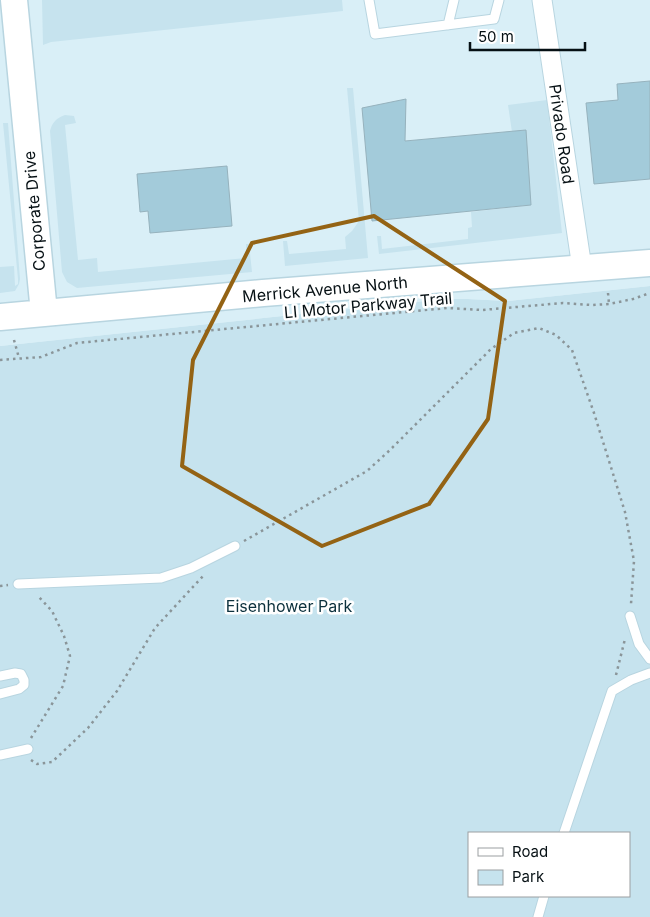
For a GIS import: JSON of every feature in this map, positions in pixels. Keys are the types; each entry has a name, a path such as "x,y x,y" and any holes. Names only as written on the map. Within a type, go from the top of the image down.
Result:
{"main road":[{"name":"Corporate Drive","path":"14,0 44,313"},
{"name":"Corporate Drive","path":"0,17 24,110"},
{"name":"Merrick Avenue North","path":"0,317 263,293 650,263"}],"street":[{"name":"Privado Road","path":"542,0 582,268"}],"lane":[{"path":"370,0 375,34 494,19 499,0"},
{"path":"448,25 454,0"},
{"path":"18,584 161,578 191,568 235,546"},
{"path":"630,616 639,644 650,659"},
{"path":"0,676 15,673 21,674 24,680 24,685 19,689 0,694"},
{"path":"564,832 612,691 631,680 650,673"},
{"path":"0,755 28,749"},
{"path":"538,917 544,897"}],"path":[{"name":"LI Motor Parkway Trail","path":"0,360 41,357 77,343 447,308 482,310 562,303 609,304 633,299 650,292"},
{"path":"608,293 609,304"},
{"path":"235,546 367,471 491,349 514,333 539,328 556,335 572,350 625,512 634,561 630,616 612,691"},
{"path":"14,340 19,359"},
{"path":"0,586 18,584 35,592 52,611 64,636 70,656 63,686 31,736 28,749 30,759 37,764 52,762 88,728 117,691 155,628 205,574"}],"highlighted area":[{"path":"374,216 505,301 488,419 429,504 322,546 182,466 193,360 252,243"}],"shaded area":[{"path":"0,0 650,0 650,286 507,301 444,299 0,346"}],"green space":[{"path":"42,0 342,0 343,11 51,42 43,45"},
{"path":"347,88 353,88 368,258 285,266 283,241 287,241 289,254 346,249 345,237 359,221"},
{"path":"547,100 562,233 379,254 377,236 381,236 382,249 468,239 468,228 472,227 471,212 531,205 523,131 512,132 508,105"},
{"path":"65,115 74,116 76,123 65,125 78,260 97,258 98,272 246,258 246,244 249,244 252,272 77,288 67,282 62,272 50,131 55,121"},
{"path":"3,123 8,123 20,279 19,284 15,291 0,293 0,267 14,266 15,286 18,284"},
{"name":"Eisenhower Park","path":"650,286 650,917 0,917 0,346 444,299 507,301"}],"building":[{"path":"650,81 650,179 594,184 586,103 618,100 617,84"},
{"path":"406,99 405,141 526,130 531,205 372,221 362,108"},
{"path":"227,166 232,226 150,233 148,211 140,212 137,174"}]}
